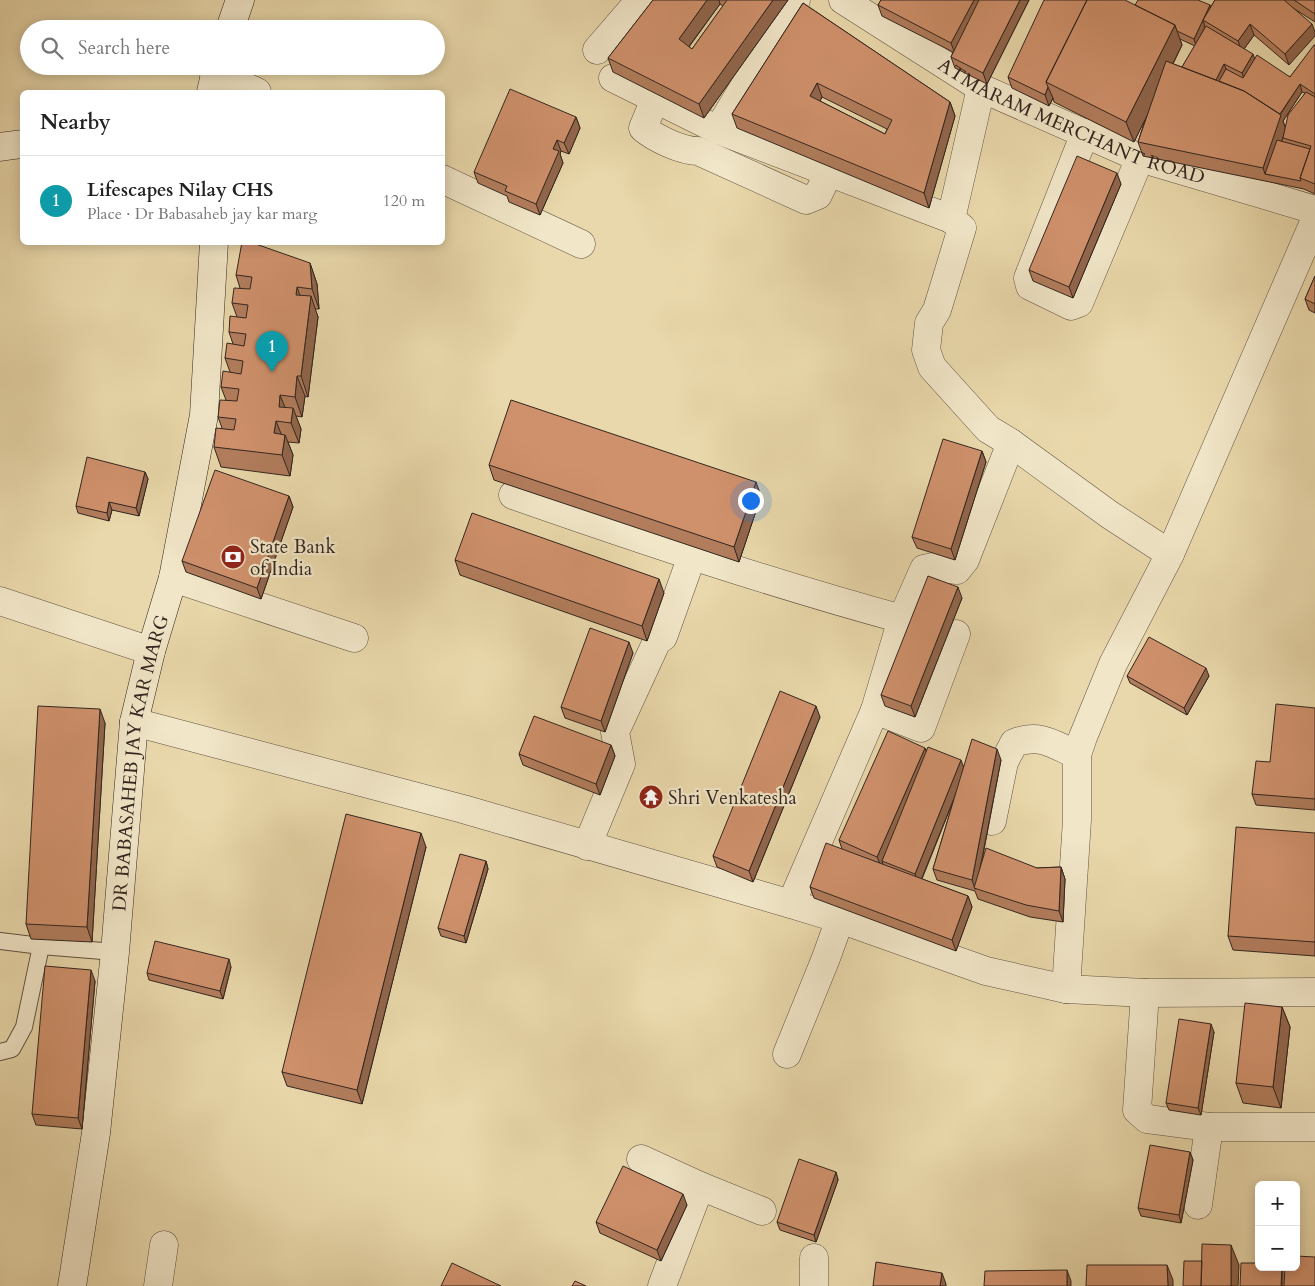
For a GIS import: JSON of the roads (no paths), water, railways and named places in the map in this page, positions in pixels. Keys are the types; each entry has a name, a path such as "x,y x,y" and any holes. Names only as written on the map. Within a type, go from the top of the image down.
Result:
{"street":[{"path":"233,20 240,0"},
{"path":"597,50 640,0"},
{"path":"718,130 796,0"},
{"name":"ATMARAM MERCHANT ROAD","path":"843,0 981,88 1085,133 1110,167 1315,210"},
{"path":"214,77 251,90"},
{"path":"613,78 718,130 951,219 962,228 937,310 929,322 926,350 932,368 988,429 1011,443 1110,515 1170,554"},
{"path":"951,219 981,88"},
{"path":"655,99 643,128 649,133 688,151 698,151 806,200 818,195 829,172"},
{"path":"1085,133 1110,167"},
{"path":"0,146 20,144"},
{"path":"445,180 581,244"},
{"path":"1066,989 1077,820 1077,755 1113,664 1170,554 1315,220"},
{"name":"DR BABASAHEB JAY KAR MARG","path":"72,1286 96,1133 134,722 151,651 173,578 204,415 214,245"},
{"path":"790,904 875,710 902,619 924,569 933,567 957,570 965,560 1011,443"},
{"path":"513,495 810,594 902,619"},
{"path":"587,846 621,764 615,732 657,641 663,637 692,556"},
{"path":"173,578 354,638"},
{"path":"0,601 151,651"},
{"path":"875,710 921,728 956,634"},
{"path":"134,722 462,810 790,904 840,919 986,971 1066,989 1145,993 1315,992"},
{"path":"992,822 1004,762 1014,743 1027,738 1043,739 1077,755"},
{"path":"787,1054 840,919"},
{"path":"1145,993 1137,1110 1147,1119 1209,1127 1315,1127"},
{"path":"1198,1205 1209,1127"},
{"path":"642,1159 700,1186 762,1211"},
{"path":"662,1286 700,1186"},
{"path":"158,1286 164,1245"},
{"path":"814,1258 814,1286"}],"lane":[{"path":"0,941 114,952"},
{"path":"0,1052 12,1049 24,1027 41,946"}],"place":[{"name":"Lifescapes Nilay CHS","path":"272,372"},
{"name":"State Bank of India","path":"233,557"},
{"name":"Shri Venkatesha","path":"651,797"}]}
